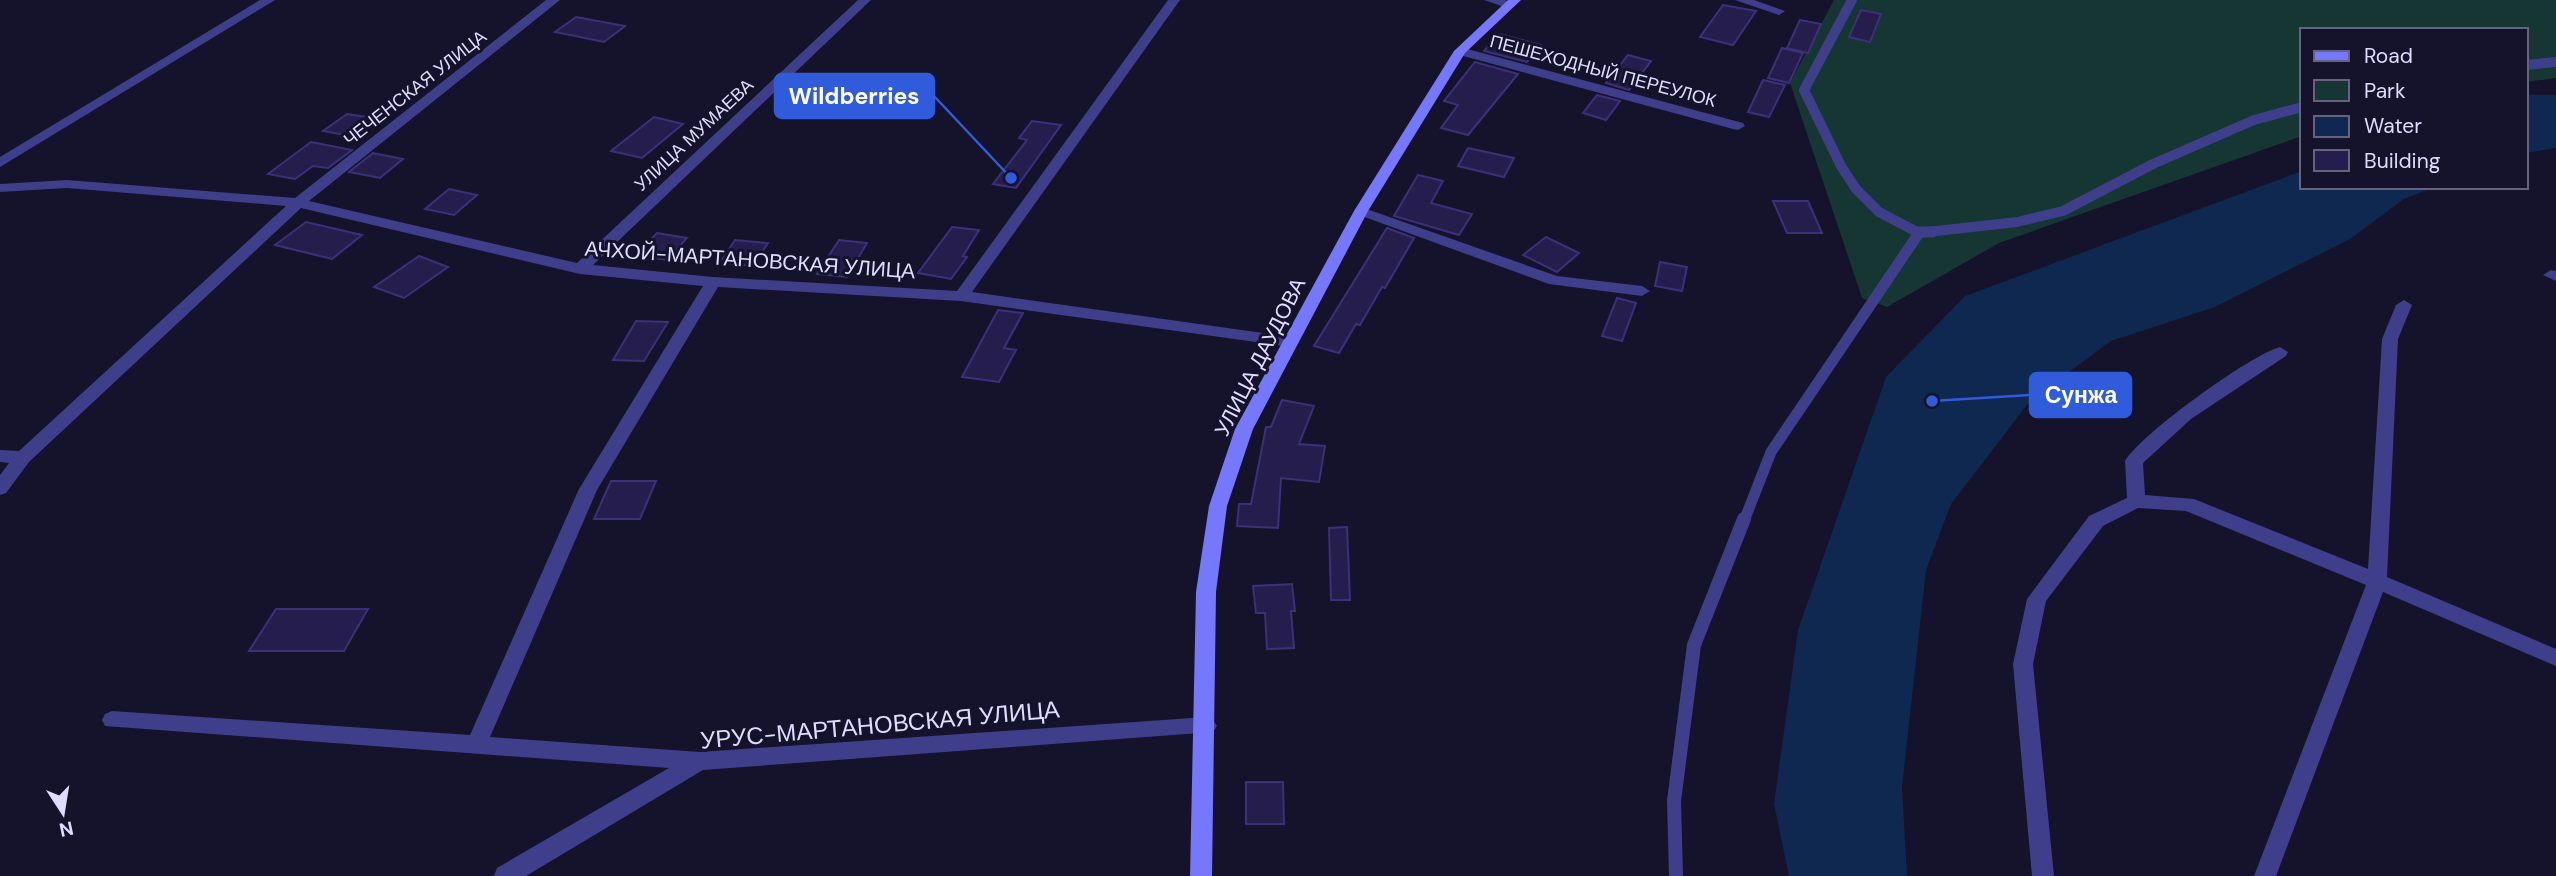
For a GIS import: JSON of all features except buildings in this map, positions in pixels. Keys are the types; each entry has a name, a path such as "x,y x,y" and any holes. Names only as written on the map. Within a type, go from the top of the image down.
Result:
{"street":[{"path":"0,163 269,0"},
{"name":"ЧЕЧЕНСКАЯ УЛИЦА","path":"0,488 23,458 298,203 554,0"},
{"name":"УЛИЦА МУМАЕВА","path":"580,269 865,0"},
{"path":"961,296 1174,0"},
{"path":"1490,0 1512,2"},
{"path":"1741,0 1779,11"},
{"name":"УЛИЦА ДАУДОВА","path":"1201,876 1206,726 1206,592 1218,506 1244,429 1360,211 1460,51 1512,2"},
{"name":"ПЕШЕХОДНЫЙ ПЕРЕУЛОК","path":"1460,51 1738,125"},
{"name":"АЧХОЙ-МАРТАНОВСКАЯ УЛИЦА","path":"0,188 67,184 298,203 580,269 713,282 961,296 1291,342"},
{"path":"1360,211 1555,281 1642,291"},
{"path":"476,745 588,489 713,282"},
{"path":"2265,876 2377,580 2390,339 2404,305"},
{"path":"2136,501 2134,461 2147,446 2178,417 2280,352"},
{"path":"0,456 23,458"},
{"path":"2043,876 2023,664 2037,599 2096,521 2136,501 2188,504 2377,580 2556,658"},
{"path":"112,720 700,761"},
{"name":"УРУС-МАРТАНОВСКАЯ УЛИЦА","path":"505,876 700,761 1206,726"}],"lane":[{"path":"1852,0 1804,90 1856,189 1879,212 1919,233 2017,222 2063,211 2178,153 2255,120 2300,108"},
{"path":"2528,65 2556,62"},
{"path":"1676,876 1674,801 1693,645 1772,452 1919,233"}],"green space":[{"path":"1834,0 2556,0 2556,78 2528,82 2528,28 2300,28 2300,137 1999,243 1887,307 1862,298 1790,83"}],"water":[{"path":"2528,95 2556,95 2556,148 2528,153"},
{"path":"2300,172 2300,189 2429,189 2404,199 2350,239 2215,307 2111,341 2030,401 1951,504 1926,570 1902,787 1907,876 1789,876 1774,804 1798,630 1886,377 1965,296"}],"place":[{"name":"Wildberries","path":"1011,178"},
{"name":"Сунжа","path":"1932,401"}]}
